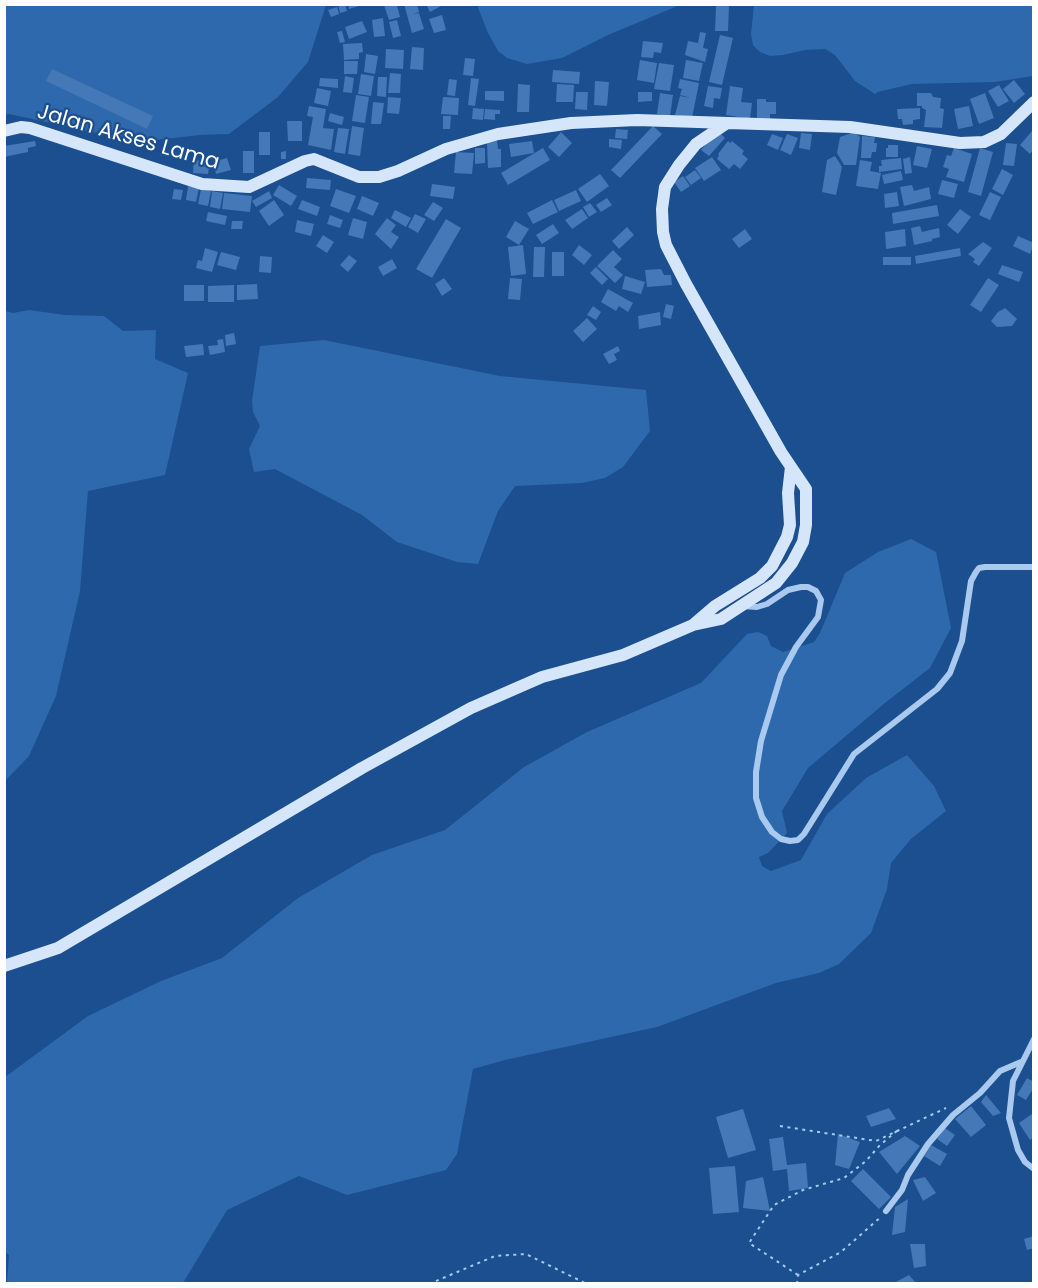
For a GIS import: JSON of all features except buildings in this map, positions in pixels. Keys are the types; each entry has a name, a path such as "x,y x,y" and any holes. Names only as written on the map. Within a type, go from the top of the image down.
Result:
{"main road":[{"name":"Jalan Akses Lama","path":"4,131 21,127 30,128 202,184 249,187 314,159 359,177 379,177 446,149 498,134 572,123 637,120 850,127 960,143 984,142 1001,134 1034,102"},
{"path":"4,966 58,948 362,768 471,708 542,677 623,655 693,625 721,619 776,583 792,563 803,542 806,525 806,489 781,452 686,284 666,245 663,232 662,209 665,187 696,144 727,123"},
{"path":"693,625 715,606 760,578 772,566 787,537 790,525 788,493 791,467"}],"street":[{"path":"742,606 757,607 767,604 788,590 801,587 808,587 816,591 821,600 818,617 796,647 782,675 761,741 756,772 756,798 762,817 772,832 781,839 798,840 854,754 937,689 950,673 962,641 971,581 975,572 985,567 1034,567"},
{"path":"1034,1039 1013,1080 1009,1118 1018,1150 1025,1162 1034,1169"},
{"path":"886,1211 902,1190 908,1175 928,1144 953,1115 980,1093 1000,1071 1021,1062"}],"path":[{"path":"780,1126 876,1141 951,1106"},
{"path":"798,1275 749,1242 774,1205 803,1190 844,1178 866,1161 898,1130"},
{"path":"798,1275 841,1252 869,1229 886,1211"},
{"path":"429,1284 495,1256 526,1254 587,1284"},
{"path":"797,1284 798,1275"}],"shaded area":[{"path":"5,5 326,5 308,62 278,97 229,134 139,142 5,115"},
{"path":"477,5 680,5 608,35 562,58 527,64 507,58 498,51"},
{"path":"754,5 1033,5 1033,76 995,82 912,84 875,94 855,81 835,55 825,49 770,56 760,52 753,45 751,34"},
{"path":"29,310 65,315 104,316 123,331 156,330 155,359 188,373 165,475 88,491 80,591 56,696 29,756 5,781 5,311 13,313"},
{"path":"324,340 500,376 646,390 650,431 623,467 605,478 582,483 515,486 498,511 478,564 457,562 397,542 362,515 275,469 254,472 249,449 260,426 253,412 252,401 260,346"},
{"path":"911,539 936,552 951,628 930,668 808,768 782,811 787,833 768,853 759,857 762,866 771,871 801,860 827,814 866,778 907,755 934,786 946,811 911,839 891,863 887,889 871,933 839,964 819,973 776,983 657,1027 473,1069 457,1154 446,1170 347,1195 299,1176 227,1210 183,1283 7,1283 9,1255 5,1252 5,1077 88,1016 161,981 222,958 298,898 372,855 445,830 524,767 587,732 701,683 747,634 758,632 767,636 771,646 783,652 814,642 845,573 878,552"}]}
